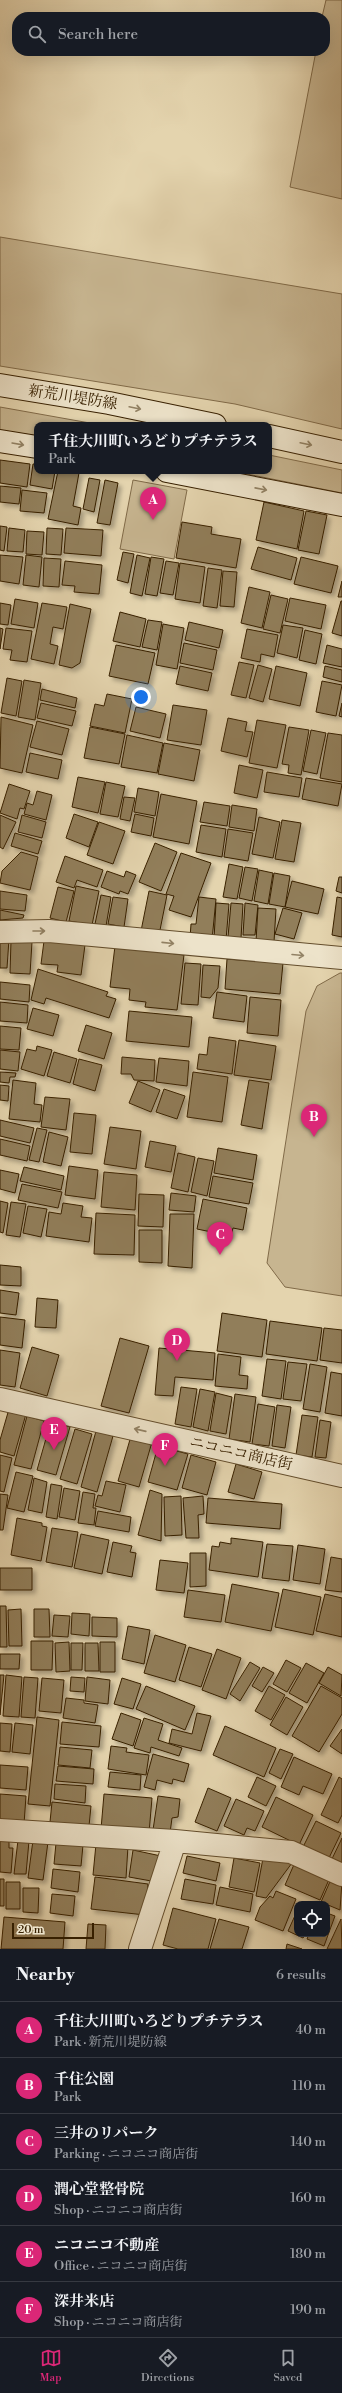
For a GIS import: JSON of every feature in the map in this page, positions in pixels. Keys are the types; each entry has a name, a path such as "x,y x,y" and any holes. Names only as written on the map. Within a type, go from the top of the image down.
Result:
{"street":[{"name":"新荒川堤防線","path":"0,385 108,403 200,422"},
{"path":"272,437 342,452"},
{"path":"0,441 34,447"},
{"path":"182,474 342,505"},
{"path":"0,932 49,931 294,955 342,958"},
{"name":"ニコニコ商店街","path":"0,1399 342,1476"},
{"path":"0,1830 175,1841 291,1852 342,1875"},
{"path":"140,1949 175,1841"}],"shaded area":[{"path":"326,0 342,0 342,199 290,187 315,56 330,56 330,12 323,12"},
{"path":"0,237 342,294 342,429 235,404 0,366"},
{"path":"0,407 84,422 34,422 34,436 0,430"},
{"path":"272,456 342,470 342,493 247,474 272,474"},
{"path":"133,480 187,490 174,559 120,549"},
{"path":"342,973 342,1296 285,1287 267,1263 306,1011 317,986"}],"building":[{"path":"0,460 30,464 27,487 0,483"},
{"path":"33,464 34,474 54,474 52,489 30,485"},
{"path":"57,474 79,474 73,506 81,508 78,525 48,519"},
{"path":"89,478 100,480 94,512 83,509"},
{"path":"105,480 118,483 110,525 97,523"},
{"path":"0,486 21,488 19,504 0,502"},
{"path":"22,490 47,493 44,513 20,511"},
{"path":"264,502 304,511 297,549 256,540"},
{"path":"306,511 327,515 319,554 298,550"},
{"path":"182,522 212,527 211,534 241,539 236,568 176,558"},
{"path":"0,526 7,527 4,551 0,550"},
{"path":"9,528 25,530 23,552 7,551"},
{"path":"47,528 63,529 61,555 46,554"},
{"path":"66,528 103,530 101,556 64,553"},
{"path":"27,531 44,532 42,555 26,554"},
{"path":"258,547 297,558 291,580 251,569"},
{"path":"123,552 134,554 128,583 117,580"},
{"path":"0,555 23,557 19,584 0,581"},
{"path":"26,555 42,557 39,587 23,585"},
{"path":"137,555 150,558 142,596 130,593"},
{"path":"151,557 164,559 157,596 145,594"},
{"path":"301,557 338,566 331,593 294,584"},
{"path":"44,558 61,559 59,587 43,586"},
{"path":"65,561 102,565 99,594 74,592 75,586 62,585"},
{"path":"166,561 179,563 173,595 160,593"},
{"path":"180,563 205,567 200,603 175,599"},
{"path":"208,568 222,570 217,608 203,606"},
{"path":"223,571 237,572 234,607 220,606"},
{"path":"342,581 342,597 338,597"},
{"path":"249,587 270,592 262,628 241,623"},
{"path":"271,595 288,599 280,633 263,629"},
{"path":"290,598 326,605 321,629 285,621"},
{"path":"15,599 38,603 34,628 11,624"},
{"path":"342,601 342,636 332,633"},
{"path":"0,603 11,605 8,625 0,624"},
{"path":"42,603 67,607 63,629 53,627 50,644 58,646 54,664 31,659"},
{"path":"70,604 91,609 80,663 72,668 59,665"},
{"path":"120,612 146,619 140,647 113,641"},
{"path":"148,620 162,622 157,650 142,647"},
{"path":"189,622 223,630 219,648 185,640"},
{"path":"163,624 184,628 177,669 156,665"},
{"path":"283,625 303,628 297,658 277,653"},
{"path":"0,628 3,629 0,649"},
{"path":"6,628 32,631 27,662 10,660 12,650 3,649"},
{"path":"247,629 278,635 274,657 261,654 260,662 241,658"},
{"path":"305,630 322,634 316,664 299,660"},
{"path":"184,643 217,650 213,670 180,663"},
{"path":"116,645 155,653 148,684 109,676"},
{"path":"327,645 342,649 342,667 323,663"},
{"path":"239,662 254,665 246,698 231,695"},
{"path":"258,665 272,669 263,702 249,698"},
{"path":"180,666 212,673 208,691 176,684"},
{"path":"276,666 307,673 300,706 269,699"},
{"path":"325,666 342,670 342,682 323,677"},
{"path":"7,678 22,681 16,716 1,713"},
{"path":"24,680 41,683 35,720 18,717"},
{"path":"322,681 342,685 336,716 316,712"},
{"path":"42,689 77,698 75,708 40,700"},
{"path":"107,694 132,699 125,733 90,726 95,704 104,706"},
{"path":"41,703 76,711 72,726 37,718"},
{"path":"342,703 342,717 339,716"},
{"path":"173,705 207,710 201,745 167,740"},
{"path":"136,707 166,714 160,738 130,731"},
{"path":"1,717 33,725 22,773 0,768"},
{"path":"228,718 247,722 245,731 253,732 247,757 221,751"},
{"path":"257,720 286,725 277,768 249,763"},
{"path":"37,721 69,729 62,755 30,747"},
{"path":"90,727 125,734 119,764 84,758"},
{"path":"289,727 309,730 301,775 288,773 289,765 282,764"},
{"path":"311,730 326,733 317,774 303,771"},
{"path":"328,733 342,735 342,782 320,778"},
{"path":"127,735 163,743 157,773 121,767"},
{"path":"164,743 200,750 194,781 158,774"},
{"path":"30,753 62,760 58,779 26,772"},
{"path":"239,765 263,770 257,798 234,793"},
{"path":"267,772 302,778 299,797 264,792"},
{"path":"78,777 105,782 98,813 72,807"},
{"path":"306,778 342,784 338,806 302,799"},
{"path":"106,782 125,786 118,817 100,814"},
{"path":"9,784 30,791 24,809 20,808 17,819 0,813"},
{"path":"138,788 159,792 155,816 134,812"},
{"path":"37,791 52,795 46,820 24,814 27,803 33,805"},
{"path":"161,794 197,801 189,844 153,837"},
{"path":"124,797 135,798 130,821 120,819"},
{"path":"204,802 230,806 227,826 200,822"},
{"path":"232,805 257,809 254,831 229,827"},
{"path":"74,814 98,822 89,847 66,838"},
{"path":"135,814 154,818 151,836 131,832"},
{"path":"0,815 16,822 3,849 0,847"},
{"path":"22,815 46,822 42,838 18,832"},
{"path":"259,817 280,822 273,858 252,854"},
{"path":"282,820 301,823 294,862 275,859"},
{"path":"99,822 125,831 113,864 87,855"},
{"path":"201,825 226,829 222,857 196,852"},
{"path":"228,829 253,833 248,861 224,857"},
{"path":"15,833 42,841 38,854 11,846"},
{"path":"155,843 177,852 161,891 139,882"},
{"path":"21,852 38,857 30,890 0,883 2,871"},
{"path":"181,853 211,863 191,917 169,910 174,896 166,894"},
{"path":"65,856 103,870 97,887 77,880 74,888 56,882"},
{"path":"229,864 243,867 237,899 223,897"},
{"path":"245,867 258,869 252,901 239,898"},
{"path":"259,870 273,873 268,904 254,901"},
{"path":"107,871 124,877 126,871 136,875 128,894 120,891 119,894 101,887"},
{"path":"274,873 290,876 285,907 269,904"},
{"path":"339,877 342,877 342,893 336,891"},
{"path":"292,881 324,889 318,914 285,907"},
{"path":"76,886 99,891 92,925 69,921"},
{"path":"58,887 74,891 66,922 50,918"},
{"path":"0,891 27,895 25,911 0,909"},
{"path":"149,891 167,895 159,935 141,931"},
{"path":"101,895 111,897 106,926 95,924"},
{"path":"113,897 128,899 124,927 108,924"},
{"path":"199,897 216,899 212,940 190,938 191,924 196,924"},
{"path":"337,897 342,898 342,937 332,935"},
{"path":"216,903 229,904 226,940 214,939"},
{"path":"231,903 243,904 241,938 228,937"},
{"path":"245,903 258,905 255,935 243,935"},
{"path":"258,908 276,909 274,942 256,941"},
{"path":"283,908 302,913 294,939 275,934"},
{"path":"0,910 24,915 23,918 0,920"},
{"path":"0,938 9,939 7,968 0,968"},
{"path":"11,941 32,942 30,974 10,973"},
{"path":"44,941 85,945 81,975 57,972 58,965 41,964"},
{"path":"115,946 184,955 177,1010 145,1007 146,1002 129,1000 130,989 110,987"},
{"path":"227,959 283,963 280,994 225,989"},
{"path":"185,963 201,964 198,1005 181,1004"},
{"path":"203,965 220,966 218,988 210,998 201,997"},
{"path":"38,969 108,992 106,996 116,999 109,1018 46,998 44,1004 31,1000"},
{"path":"0,982 30,985 29,1002 0,999"},
{"path":"217,992 247,996 244,1022 213,1018"},
{"path":"250,997 281,1000 278,1036 247,1033"},
{"path":"0,1002 28,1005 27,1023 0,1021"},
{"path":"33,1008 59,1015 53,1036 27,1029"},
{"path":"129,1011 192,1017 189,1047 126,1041"},
{"path":"86,1025 112,1033 104,1059 78,1051"},
{"path":"0,1026 21,1028 19,1050 0,1049"},
{"path":"209,1037 236,1041 232,1074 197,1069 199,1054 207,1055"},
{"path":"239,1040 276,1046 271,1080 234,1075"},
{"path":"37,1046 52,1050 44,1076 21,1069 27,1049 36,1051"},
{"path":"0,1050 20,1052 18,1071 0,1069"},
{"path":"54,1052 77,1059 70,1083 47,1076"},
{"path":"122,1057 155,1060 154,1081 134,1080 131,1074 121,1074"},
{"path":"159,1058 189,1061 187,1086 156,1082"},
{"path":"79,1059 102,1065 95,1091 73,1084"},
{"path":"0,1072 16,1073 15,1077 10,1077 9,1083 0,1082"},
{"path":"193,1072 228,1077 222,1122 187,1117"},
{"path":"13,1080 36,1083 34,1104 42,1105 40,1122 9,1119"},
{"path":"249,1080 269,1083 262,1129 241,1125"},
{"path":"138,1081 160,1090 151,1112 129,1103"},
{"path":"0,1085 9,1086 8,1101 0,1100"},
{"path":"164,1089 185,1096 177,1119 156,1112"},
{"path":"45,1097 70,1099 66,1130 41,1127"},
{"path":"74,1113 96,1115 92,1154 70,1152"},
{"path":"0,1120 34,1128 30,1143 0,1136"},
{"path":"110,1127 141,1131 136,1169 104,1164"},
{"path":"37,1128 47,1130 39,1162 29,1160"},
{"path":"49,1132 68,1137 61,1166 43,1162"},
{"path":"0,1139 30,1146 27,1161 0,1155"},
{"path":"150,1141 176,1146 171,1172 145,1167"},
{"path":"218,1148 257,1155 253,1180 214,1173"},
{"path":"178,1153 195,1157 188,1192 171,1188"},
{"path":"198,1158 214,1161 207,1196 191,1192"},
{"path":"69,1166 98,1170 95,1199 65,1195"},
{"path":"24,1167 64,1176 61,1190 20,1181"},
{"path":"0,1170 19,1174 15,1193 0,1189"},
{"path":"104,1172 137,1175 135,1210 101,1207"},
{"path":"213,1176 253,1183 249,1204 209,1197"},
{"path":"22,1184 62,1192 58,1208 18,1200"},
{"path":"171,1193 196,1196 194,1212 169,1210"},
{"path":"139,1194 164,1195 163,1227 138,1226"},
{"path":"203,1199 247,1208 243,1230 233,1228 231,1236 197,1229"},
{"path":"0,1201 8,1203 3,1233 0,1232"},
{"path":"11,1202 26,1204 20,1237 6,1235"},
{"path":"63,1203 83,1206 81,1217 92,1218 89,1242 46,1236 49,1212 61,1214"},
{"path":"28,1206 47,1209 41,1237 23,1233"},
{"path":"96,1213 135,1215 134,1255 94,1254"},
{"path":"170,1214 194,1214 192,1268 168,1266"},
{"path":"139,1230 162,1230 162,1263 139,1262"},
{"path":"0,1265 21,1267 21,1286 0,1285"},
{"path":"0,1290 19,1293 16,1315 0,1313"},
{"path":"37,1298 58,1300 56,1328 35,1327"},
{"path":"222,1313 267,1320 262,1357 217,1351"},
{"path":"0,1317 25,1320 22,1348 0,1345"},
{"path":"270,1321 322,1328 317,1361 266,1354"},
{"path":"324,1328 342,1330 342,1363 320,1360"},
{"path":"120,1338 149,1346 129,1413 101,1406"},
{"path":"32,1347 59,1355 47,1396 20,1388"},
{"path":"159,1348 215,1353 213,1380 175,1377 173,1396 155,1395"},
{"path":"0,1350 20,1353 15,1387 0,1385"},
{"path":"218,1354 241,1357 239,1375 248,1376 247,1389 215,1386"},
{"path":"267,1359 286,1361 281,1399 262,1396"},
{"path":"288,1362 307,1364 301,1401 283,1399"},
{"path":"310,1364 327,1367 320,1412 303,1409"},
{"path":"331,1372 342,1374 342,1416 325,1413"},
{"path":"181,1387 197,1389 191,1427 175,1424"},
{"path":"200,1389 215,1392 208,1431 193,1427"},
{"path":"216,1393 232,1397 226,1434 210,1431"},
{"path":"235,1394 256,1397 250,1442 229,1439"},
{"path":"258,1404 275,1407 269,1446 252,1444"},
{"path":"277,1405 291,1407 285,1448 272,1446"},
{"path":"9,1409 26,1414 14,1456 0,1452 0,1440"},
{"path":"302,1415 318,1417 312,1457 296,1455"},
{"path":"27,1416 44,1421 31,1469 14,1465"},
{"path":"320,1420 331,1422 326,1458 315,1457"},
{"path":"51,1421 70,1427 56,1475 37,1470"},
{"path":"75,1429 92,1434 77,1484 60,1479"},
{"path":"96,1431 113,1436 97,1492 81,1487"},
{"path":"131,1436 152,1442 139,1487 118,1481"},
{"path":"158,1446 188,1454 177,1490 148,1482"},
{"path":"0,1455 12,1458 4,1492 0,1491"},
{"path":"191,1455 216,1462 207,1495 182,1488"},
{"path":"236,1464 262,1472 254,1499 228,1492"},
{"path":"16,1472 33,1476 24,1512 7,1508"},
{"path":"34,1478 47,1482 42,1513 28,1510"},
{"path":"106,1481 126,1485 120,1512 95,1506 98,1495 102,1496"},
{"path":"51,1484 62,1486 57,1519 46,1517"},
{"path":"64,1488 80,1491 75,1520 59,1517"},
{"path":"150,1490 162,1494 161,1541 138,1535"},
{"path":"83,1492 95,1494 93,1508 96,1508 94,1525 78,1523"},
{"path":"0,1494 8,1495 3,1530 0,1530"},
{"path":"181,1496 182,1535 165,1536 164,1497"},
{"path":"203,1496 204,1514 198,1515 199,1538 186,1538 183,1498"},
{"path":"208,1498 282,1504 280,1529 206,1523"},
{"path":"98,1511 131,1517 129,1532 95,1526"},
{"path":"17,1518 42,1523 42,1526 47,1527 41,1561 11,1555"},
{"path":"52,1528 78,1532 72,1567 46,1562"},
{"path":"81,1534 109,1540 102,1574 74,1568"},
{"path":"231,1538 263,1542 258,1577 209,1570 212,1546 219,1547 220,1542 231,1544"},
{"path":"113,1542 132,1546 130,1552 136,1553 132,1577 107,1572"},
{"path":"267,1544 293,1546 289,1581 262,1578"},
{"path":"298,1545 325,1549 320,1584 293,1580"},
{"path":"190,1553 206,1553 206,1586 190,1587"},
{"path":"331,1557 342,1559 342,1592 325,1590"},
{"path":"160,1560 188,1563 184,1593 156,1590"},
{"path":"0,1568 32,1568 32,1590 0,1590"},
{"path":"232,1584 279,1593 271,1631 225,1622"},
{"path":"283,1589 321,1597 313,1635 275,1627"},
{"path":"188,1590 225,1595 221,1622 184,1617"},
{"path":"325,1594 342,1598 342,1637 316,1631"},
{"path":"0,1606 6,1606 7,1647 0,1647"},
{"path":"21,1609 22,1646 9,1646 8,1610"},
{"path":"34,1609 49,1609 50,1637 34,1637"},
{"path":"72,1613 90,1614 89,1636 71,1634"},
{"path":"54,1615 70,1616 68,1637 52,1636"},
{"path":"92,1617 117,1618 117,1637 92,1636"},
{"path":"128,1626 150,1630 144,1664 122,1659"},
{"path":"155,1635 186,1645 175,1682 144,1673"},
{"path":"31,1641 53,1641 52,1670 31,1670"},
{"path":"69,1642 70,1671 56,1672 55,1643"},
{"path":"100,1642 115,1642 115,1672 100,1672"},
{"path":"71,1643 83,1643 82,1670 71,1670"},
{"path":"85,1643 98,1643 99,1671 85,1671"},
{"path":"189,1647 212,1654 201,1687 179,1680"},
{"path":"217,1649 241,1658 226,1699 202,1690"},
{"path":"0,1654 20,1654 19,1669 0,1669"},
{"path":"286,1660 301,1668 287,1692 273,1684"},
{"path":"250,1662 260,1668 240,1701 230,1694"},
{"path":"306,1663 324,1673 307,1703 289,1693"},
{"path":"263,1667 274,1673 262,1692 252,1686"},
{"path":"328,1667 342,1675 341,1696 319,1683"},
{"path":"0,1675 4,1675 0,1715"},
{"path":"6,1675 22,1677 19,1717 3,1716"},
{"path":"24,1677 38,1678 35,1718 21,1717"},
{"path":"71,1677 85,1678 84,1692 70,1691"},
{"path":"87,1677 110,1680 108,1704 85,1701"},
{"path":"42,1678 64,1680 61,1713 39,1711"},
{"path":"122,1678 141,1684 133,1709 114,1704"},
{"path":"146,1686 195,1706 185,1730 136,1709"},
{"path":"269,1686 285,1695 271,1720 255,1711"},
{"path":"321,1686 342,1698 342,1714 319,1752 292,1736"},
{"path":"286,1697 303,1707 287,1735 270,1725"},
{"path":"66,1698 84,1700 84,1703 98,1705 95,1723 63,1718"},
{"path":"121,1713 141,1720 133,1746 112,1739"},
{"path":"197,1713 211,1716 201,1751 169,1743 172,1729 192,1734"},
{"path":"37,1717 59,1720 50,1806 28,1804"},
{"path":"144,1718 163,1724 158,1740 182,1748 179,1756 151,1747 150,1753 134,1748"},
{"path":"62,1722 101,1726 99,1747 60,1744"},
{"path":"0,1723 12,1724 10,1752 0,1751"},
{"path":"15,1723 33,1725 30,1754 12,1752"},
{"path":"225,1726 276,1748 264,1777 213,1755"},
{"path":"342,1729 342,1754 330,1746"},
{"path":"111,1746 127,1748 126,1752 149,1755 146,1775 108,1769"},
{"path":"60,1747 92,1750 90,1768 58,1765"},
{"path":"280,1749 293,1754 281,1779 269,1773"},
{"path":"153,1754 189,1764 184,1782 173,1779 172,1784 157,1780 155,1790 144,1787"},
{"path":"294,1757 332,1774 323,1794 303,1786 299,1795 281,1787"},
{"path":"0,1765 28,1767 26,1790 0,1788"},
{"path":"58,1766 94,1769 93,1784 56,1781"},
{"path":"110,1772 141,1775 140,1790 108,1787"},
{"path":"257,1777 276,1786 266,1806 248,1797"},
{"path":"339,1777 342,1779 342,1815 338,1823 321,1815"},
{"path":"55,1784 86,1786 85,1803 54,1799"},
{"path":"208,1788 231,1798 217,1831 195,1822"},
{"path":"0,1794 26,1796 24,1824 0,1822"},
{"path":"104,1794 152,1798 149,1833 101,1829"},
{"path":"158,1796 180,1799 178,1817 172,1818 170,1833 153,1830"},
{"path":"276,1797 313,1815 299,1845 262,1827"},
{"path":"236,1799 264,1811 255,1831 247,1828 244,1835 224,1826"},
{"path":"52,1802 91,1806 89,1826 50,1822"},
{"path":"316,1821 341,1833 327,1862 302,1849"},
{"path":"342,1838 342,1868 330,1863"},
{"path":"0,1839 9,1839 9,1848 13,1848 11,1873 0,1872"},
{"path":"18,1840 29,1841 26,1874 14,1874"},
{"path":"33,1840 48,1842 43,1880 28,1878"},
{"path":"56,1843 83,1845 81,1866 54,1864"},
{"path":"96,1844 128,1846 126,1878 93,1875"},
{"path":"133,1850 161,1856 157,1882 129,1877"},
{"path":"187,1856 220,1863 216,1881 183,1873"},
{"path":"234,1858 260,1863 254,1892 229,1887"},
{"path":"263,1858 292,1863 266,1898 256,1896"},
{"path":"296,1860 331,1875 320,1900 285,1885"},
{"path":"53,1869 80,1872 78,1892 51,1888"},
{"path":"95,1877 148,1884 145,1915 91,1909"},
{"path":"332,1877 342,1881 340,1910 330,1906 330,1901 321,1901"},
{"path":"0,1879 4,1879 4,1906 0,1906"},
{"path":"185,1879 216,1885 213,1904 181,1899"},
{"path":"6,1882 20,1882 20,1909 6,1909"},
{"path":"220,1887 253,1894 250,1912 216,1905"},
{"path":"23,1888 39,1888 38,1913 23,1912"},
{"path":"276,1891 296,1899 283,1931 255,1920 260,1907 270,1896 273,1898"},
{"path":"52,1894 75,1896 73,1916 50,1913"},
{"path":"173,1908 216,1919 208,1949 178,1949 163,1945"},
{"path":"330,1914 335,1916 330,1930"},
{"path":"4,1917 65,1922 63,1949 1,1949"},
{"path":"294,1918 294,1934 288,1931"},
{"path":"219,1919 249,1927 242,1949 210,1949"},
{"path":"341,1919 342,1949 327,1949"},
{"path":"88,1924 106,1925 105,1949 86,1949"},
{"path":"308,1937 327,1937 324,1946 307,1939"},
{"path":"287,1944 302,1949 286,1949"}],"place":[{"name":"千住大川町いろどりプチテラス","path":"153,520"},
{"name":"千住公園","path":"314,1137"},
{"name":"三井のリパーク","path":"220,1255"},
{"name":"潤心堂整骨院","path":"177,1361"},
{"name":"ニコニコ不動産","path":"54,1450"},
{"name":"深井米店","path":"165,1466"}]}
